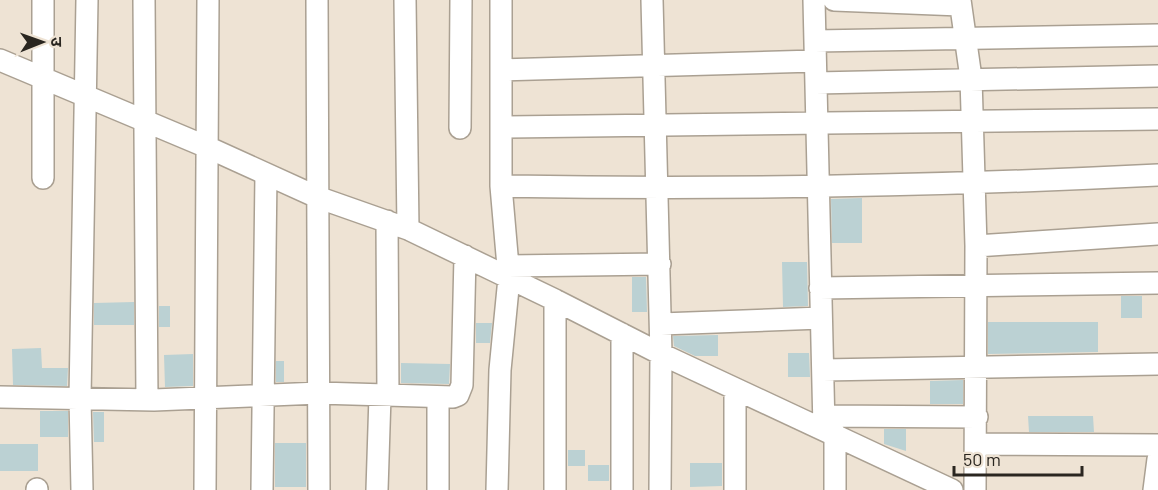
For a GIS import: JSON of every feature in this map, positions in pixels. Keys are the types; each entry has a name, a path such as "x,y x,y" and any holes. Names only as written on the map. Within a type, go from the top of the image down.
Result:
{"street":[{"path":"43,0 43,178"},
{"path":"82,490 80,398 87,0"},
{"path":"144,0 147,399"},
{"path":"206,490 204,398 208,0"},
{"path":"317,0 319,490"},
{"path":"405,0 408,229"},
{"path":"460,128 461,0"},
{"path":"497,490 500,370 508,272 501,186 501,0"},
{"path":"652,0 661,324 660,490"},
{"path":"814,0 823,370 835,490"},
{"path":"834,0 960,2 970,78 976,246 978,366 975,490"},
{"path":"501,70 654,66 964,37 1158,34"},
{"path":"0,60 207,147 317,197 408,229 465,256 508,272 555,300 661,354 735,389 827,426 952,490"},
{"path":"816,83 970,78 1158,76"},
{"path":"502,127 1158,119"},
{"path":"262,490 266,174"},
{"path":"501,186 658,189 819,184 972,184 1158,175"},
{"path":"378,490 384,396 387,221"},
{"path":"976,246 1158,234"},
{"path":"0,397 147,399 319,393 438,397 458,395 462,385 465,256"},
{"path":"508,272 660,264"},
{"path":"820,288 1158,283"},
{"path":"555,300 555,490"},
{"path":"661,324 821,318"},
{"path":"622,334 622,490"},
{"path":"823,370 1158,364"},
{"path":"735,389 735,490"},
{"path":"438,397 438,490"},
{"path":"827,426 977,417"},
{"path":"976,444 1158,445"},
{"path":"1154,490 1158,459"}],"building":[{"path":"862,198 862,243 832,243 831,199"},
{"path":"782,262 807,262 808,306 783,307"},
{"path":"632,277 646,277 647,312 632,312"},
{"path":"1121,296 1142,296 1142,318 1121,318"},
{"path":"134,302 134,325 94,325 94,303"},
{"path":"159,306 170,306 170,327 159,327"},
{"path":"988,322 1098,322 1098,352 988,354"},
{"path":"476,323 492,323 490,343 476,343"},
{"path":"718,335 718,356 695,356 674,346 673,336"},
{"path":"41,348 42,368 68,368 67,386 13,385 12,349"},
{"path":"788,353 809,353 810,377 788,377"},
{"path":"193,354 193,386 165,387 164,355"},
{"path":"276,361 284,361 284,382 276,382"},
{"path":"401,363 450,364 449,384 401,383"},
{"path":"963,380 963,404 930,404 930,381"},
{"path":"40,411 68,411 68,437 40,437"},
{"path":"93,412 104,412 104,442 94,442"},
{"path":"1028,416 1093,416 1094,432 1029,432"},
{"path":"884,429 906,429 906,451 884,444"},
{"path":"275,443 306,443 306,487 275,487"},
{"path":"0,444 38,444 38,471 0,471"},
{"path":"568,450 585,450 585,466 568,466"},
{"path":"690,463 722,463 722,486 690,487"},
{"path":"588,465 609,465 609,481 588,481"}]}
